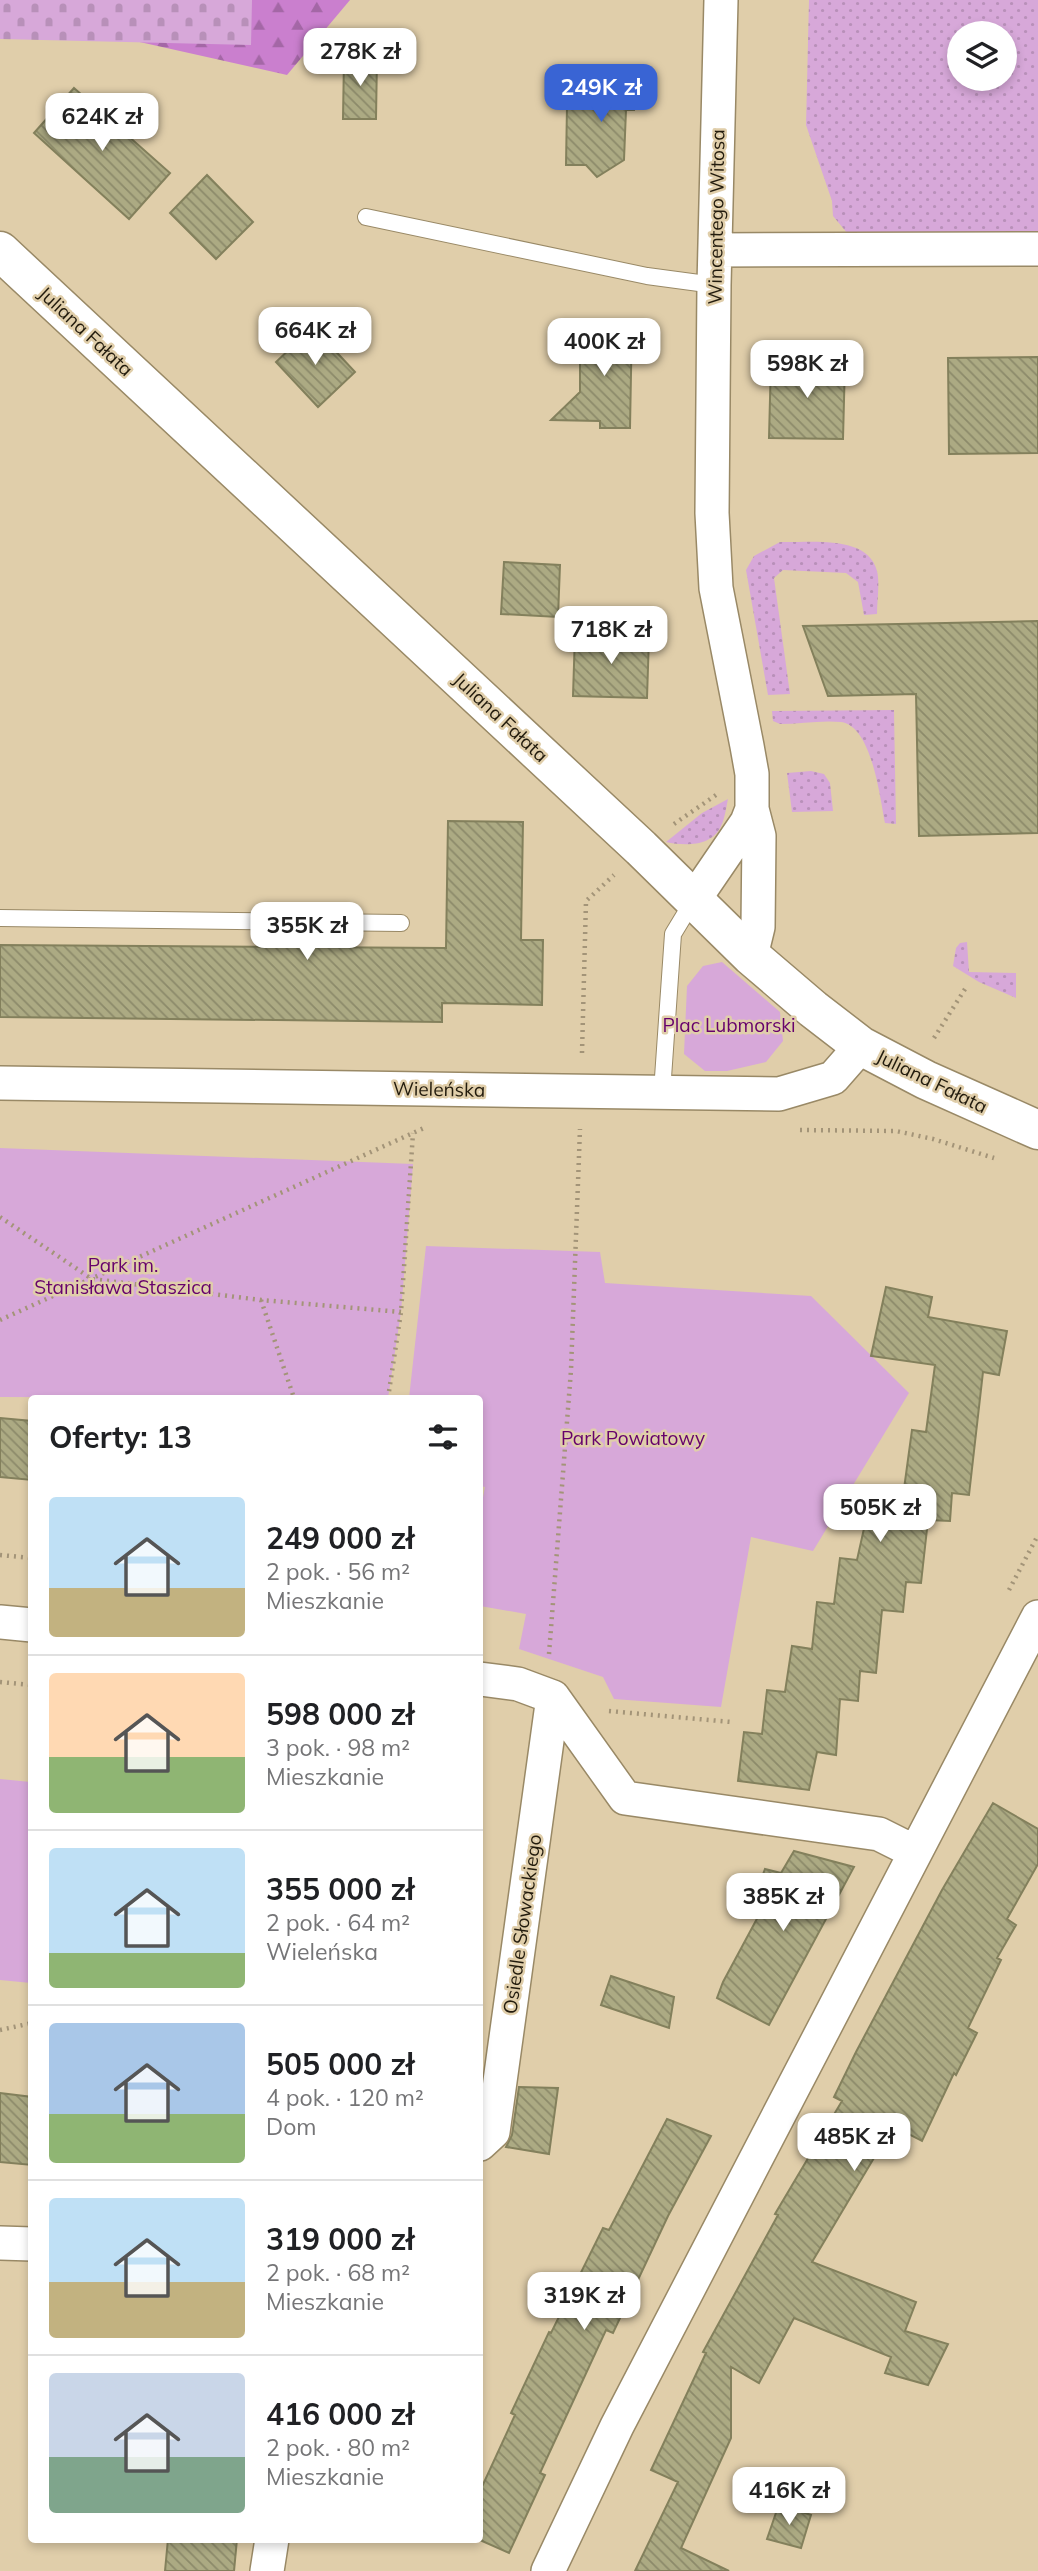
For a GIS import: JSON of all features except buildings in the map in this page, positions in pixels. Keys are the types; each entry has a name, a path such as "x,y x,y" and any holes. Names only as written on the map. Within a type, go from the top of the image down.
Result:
{"main road":[{"name":"Juliana Fałata","path":"0,251 641,848 751,956 813,1009 861,1046 926,1080 1038,1130"}],"street":[{"name":"Wincentego Witosa","path":"721,0 712,513 716,588 751,774 752,809 759,836 758,928 751,956"},
{"path":"715,250 1038,249"},
{"path":"693,901 747,822 752,809"},
{"name":"Wieleńska","path":"0,1083 779,1094 833,1078 861,1046"},
{"path":"548,2571 617,2426 1038,1617"},
{"path":"0,1622 28,1625"},
{"path":"483,1679 518,1684 559,1707 625,1798 880,1834 915,1852"},
{"name":"Osiedle Słowackiego","path":"483,2141 493,2132 559,1707"},
{"path":"0,2243 28,2244"},
{"path":"267,2571 271,2543"}],"lane":[{"path":"366,217 647,276 714,285"},
{"path":"662,1091 673,934 693,901"},
{"path":"0,918 401,923"}],"path":[{"path":"731,1722 559,1707 549,1656 571,1370 586,901 641,848 711,797 751,774"},
{"path":"931,1042 965,989"},
{"path":"0,1320 429,1126"},
{"path":"388,1395 401,1312 413,1133"},
{"path":"0,1217 92,1279 261,1300 401,1312"},
{"path":"261,1300 293,1395"},
{"path":"0,1555 28,1558"},
{"path":"0,1682 28,1685"},
{"path":"0,2030 28,2024"}],"green space":[{"path":"0,0 350,0 287,75 1,11"},
{"path":"0,0 252,0 251,45 0,39"},
{"path":"809,0 1038,0 1038,235 848,234 833,216 832,201 806,125"},
{"path":"780,542 836,543 862,551 871,559 877,571 877,614 864,615 858,582 846,573 783,570 774,578 790,694 768,695 746,570 754,556"},
{"path":"894,710 896,824 885,823 873,765 860,736 852,726 841,722 780,724 773,721 772,711"},
{"path":"811,771 824,774 830,783 833,811 792,812 787,773"},
{"path":"728,799 722,823 711,838 689,844 666,842 702,813"},
{"path":"967,942 969,972 1016,973 1016,998 979,982 953,966 956,948 960,943"},
{"name":"Plac Lubmorski","path":"722,962 780,1012 783,1041 766,1062 727,1071 705,1071 684,1054 687,986 703,966"},
{"name":"Park im. Stanisława Staszica","path":"0,1148 413,1164 401,1312 388,1395 0,1397"},
{"name":"Park Powiatowy","path":"426,1246 600,1252 605,1283 811,1296 909,1393 813,1551 751,1537 721,1707 614,1699 603,1677 519,1649 526,1614 483,1607 483,1395 409,1395"},
{"path":"0,1779 28,1782 28,1983 0,1980"}]}
